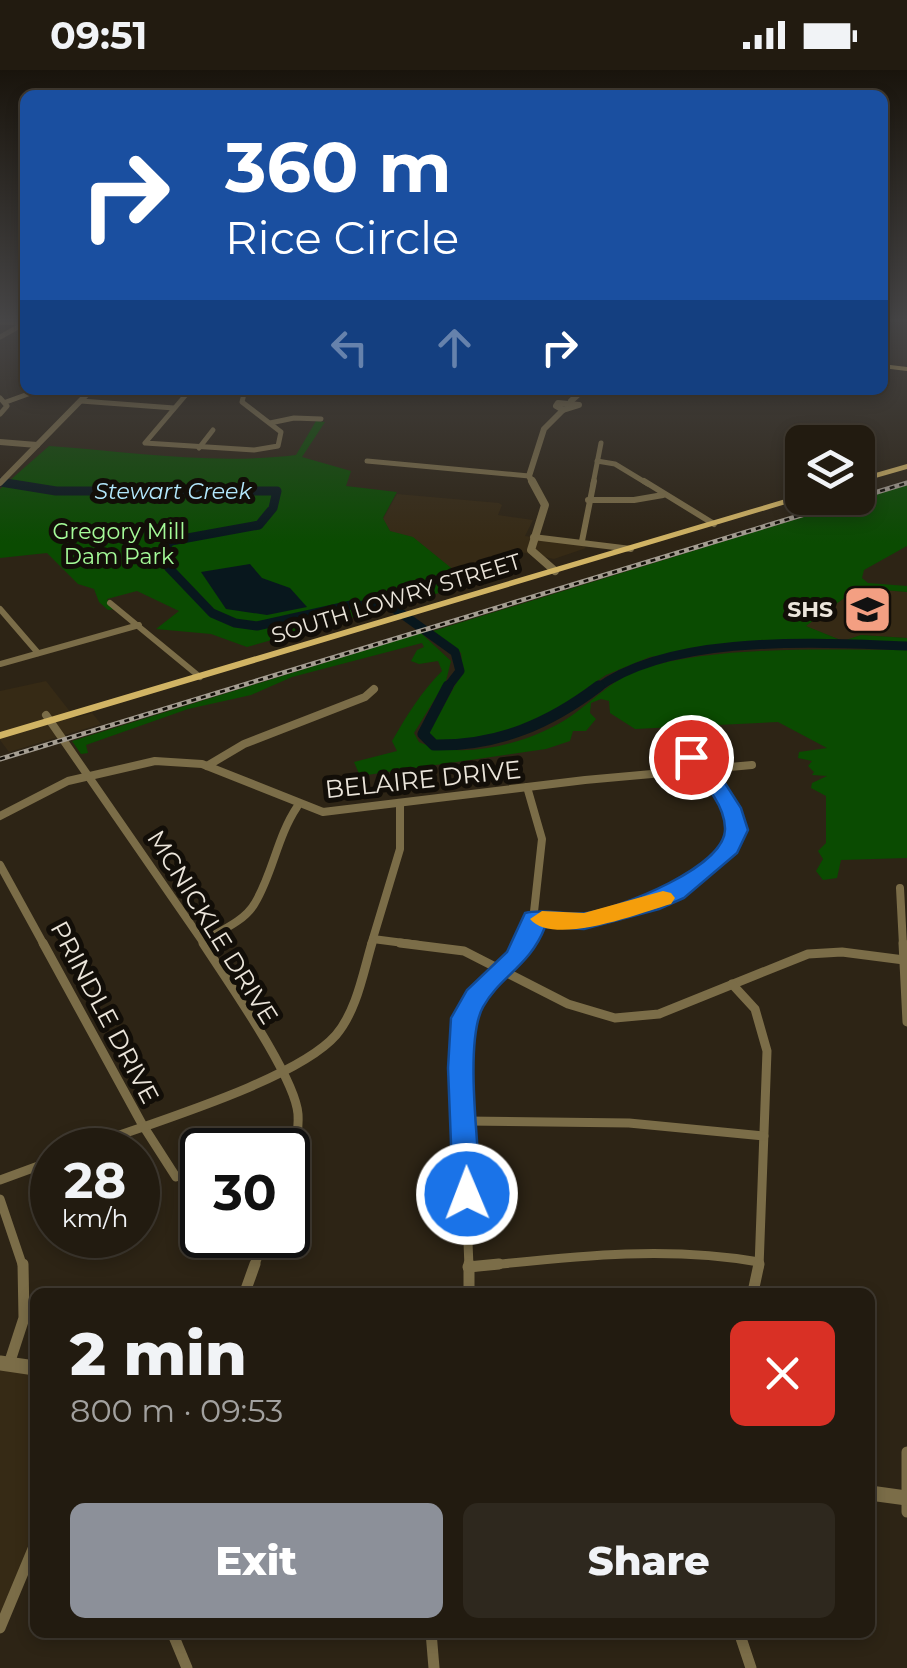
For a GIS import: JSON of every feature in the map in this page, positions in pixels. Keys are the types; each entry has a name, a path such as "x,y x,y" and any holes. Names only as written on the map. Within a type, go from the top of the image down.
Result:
{"main road":[{"path":"875,473 907,464"},
{"name":"SOUTH LOWRY STREET","path":"197,674 785,499"},
{"path":"0,736 197,674"},
{"path":"0,728 48,718"}],"street":[{"path":"0,483 87,395"},
{"path":"186,395 145,444 274,448 281,443 281,432 242,402 244,395"},
{"path":"551,569 530,550 545,505 528,476 540,435 563,410 578,408 571,402 578,395"},
{"path":"0,414 3,400"},
{"path":"81,401 174,408"},
{"path":"270,423 294,418 321,419"},
{"path":"199,448 214,430"},
{"path":"0,442 36,445"},
{"path":"582,541 601,443"},
{"path":"366,461 528,476"},
{"path":"597,461 615,464 710,522"},
{"path":"588,500 634,500 665,494"},
{"path":"533,537 625,547"},
{"path":"110,603 197,674"},
{"path":"0,609 38,654"},
{"path":"0,664 139,625"},
{"path":"207,766 244,744 364,697 374,689"},
{"name":"MCNICKLE DRIVE","path":"48,718 202,941 281,1072 298,1112 297,1128"},
{"path":"534,919 584,921 651,904 676,892 729,848 737,830 730,808 707,771 676,744"},
{"name":"BELAIRE DRIVE","path":"0,816 14,805 90,776 162,758 207,766 297,807 323,812 752,765"},
{"path":"469,1288 466,1121 461,1068 464,1018 476,996 507,970 532,930 542,839 527,788"},
{"path":"132,1128 281,1072 334,1038 347,1016 404,836 400,804"},
{"path":"202,941 243,917 255,904 281,831 297,807"},
{"name":"PRINDLE DRIVE","path":"0,865 8,872 142,1124 176,1177"},
{"path":"900,888 907,1022"},
{"path":"373,939 464,951 568,1004 615,1018 659,1014 808,954 842,952 904,960"},
{"path":"732,984 755,1009 764,1035 764,1136 755,1288"},
{"path":"466,1121 629,1122 764,1136"},
{"path":"0,1180 30,1168"},
{"path":"0,1199 25,1258 27,1292 20,1338 4,1363 30,1367"},
{"path":"468,1267 653,1252 698,1253 759,1262"},
{"path":"246,1288 258,1258"},
{"path":"875,1494 906,1503 907,1452"},
{"path":"0,1628 30,1556"},
{"path":"174,1638 187,1668"},
{"path":"432,1638 434,1668"},
{"path":"741,1638 750,1668"}],"shaded area":[{"path":"397,494 499,503 502,505 498,515 533,520 525,536 581,543 586,548 554,559 516,551 453,570 390,531 383,519"},
{"path":"250,564 262,578 290,588 307,607 267,615 226,609 201,572"},
{"name":"SHS","path":"858,588 907,592 907,638 861,635 843,641 805,626"},
{"path":"46,681 75,718 92,713 101,724 9,752 0,740 0,691"},
{"path":"0,1363 30,1367 30,1556 0,1628"}],"green space":[{"name":"Gregory Mill Dam Park","path":"316,421 325,422 302,457 351,471 346,486 397,492 383,518 390,531 413,537 471,584 247,647 211,634 156,629 179,611 137,591 107,599 116,609 108,610 99,602 94,589 78,584 47,553 0,558 0,489 49,446 203,458 265,458 296,455"},
{"path":"907,485 907,546 864,570 862,578 868,583 907,586 907,592 858,588 806,626 843,641 861,635 907,638 907,644 735,647 650,657 606,675 531,727 456,744 432,740 428,734 463,671 461,653 433,631 810,515 875,515 875,495"},
{"path":"421,633 451,661 446,681 414,733 419,742 456,750 497,746 538,734 571,716 622,678 671,661 772,650 907,650 907,858 841,860 837,878 823,880 816,871 823,859 818,851 826,843 826,796 811,788 812,783 827,776 812,775 814,772 808,766 812,761 798,758 799,752 827,748 778,722 635,729 610,713 609,701 601,699 591,703 590,713 596,719 586,731 573,731 570,741 546,749 360,776 354,762 397,751 392,741 442,671 438,661 411,661 417,650 424,647 422,643 292,677 251,695 188,709 86,745 88,753 81,754 72,741"}],"waterway":[{"name":"Stewart Creek","path":"12,484 0,482 56,491 277,491 273,508 259,525 171,541 160,552 169,568 212,613 235,623 257,626 351,605 391,606 455,652 460,671 447,687"},
{"path":"596,689 627,671 704,650 789,644 907,646"},
{"name":"Stewart Creek","path":"447,687 423,734 434,745 480,742 522,730 599,686"}],"railway":[{"path":"0,759 907,483"}],"slow traffic":[{"path":"542,919 584,921 663,898"}],"place":[{"name":"SHS","path":"868,609"}],"route":[{"path":"467,1194 461,1068 464,1018 476,996 516,958 534,919 584,921 651,904 676,892 729,848 737,830 730,808 707,771 691,757"}]}
